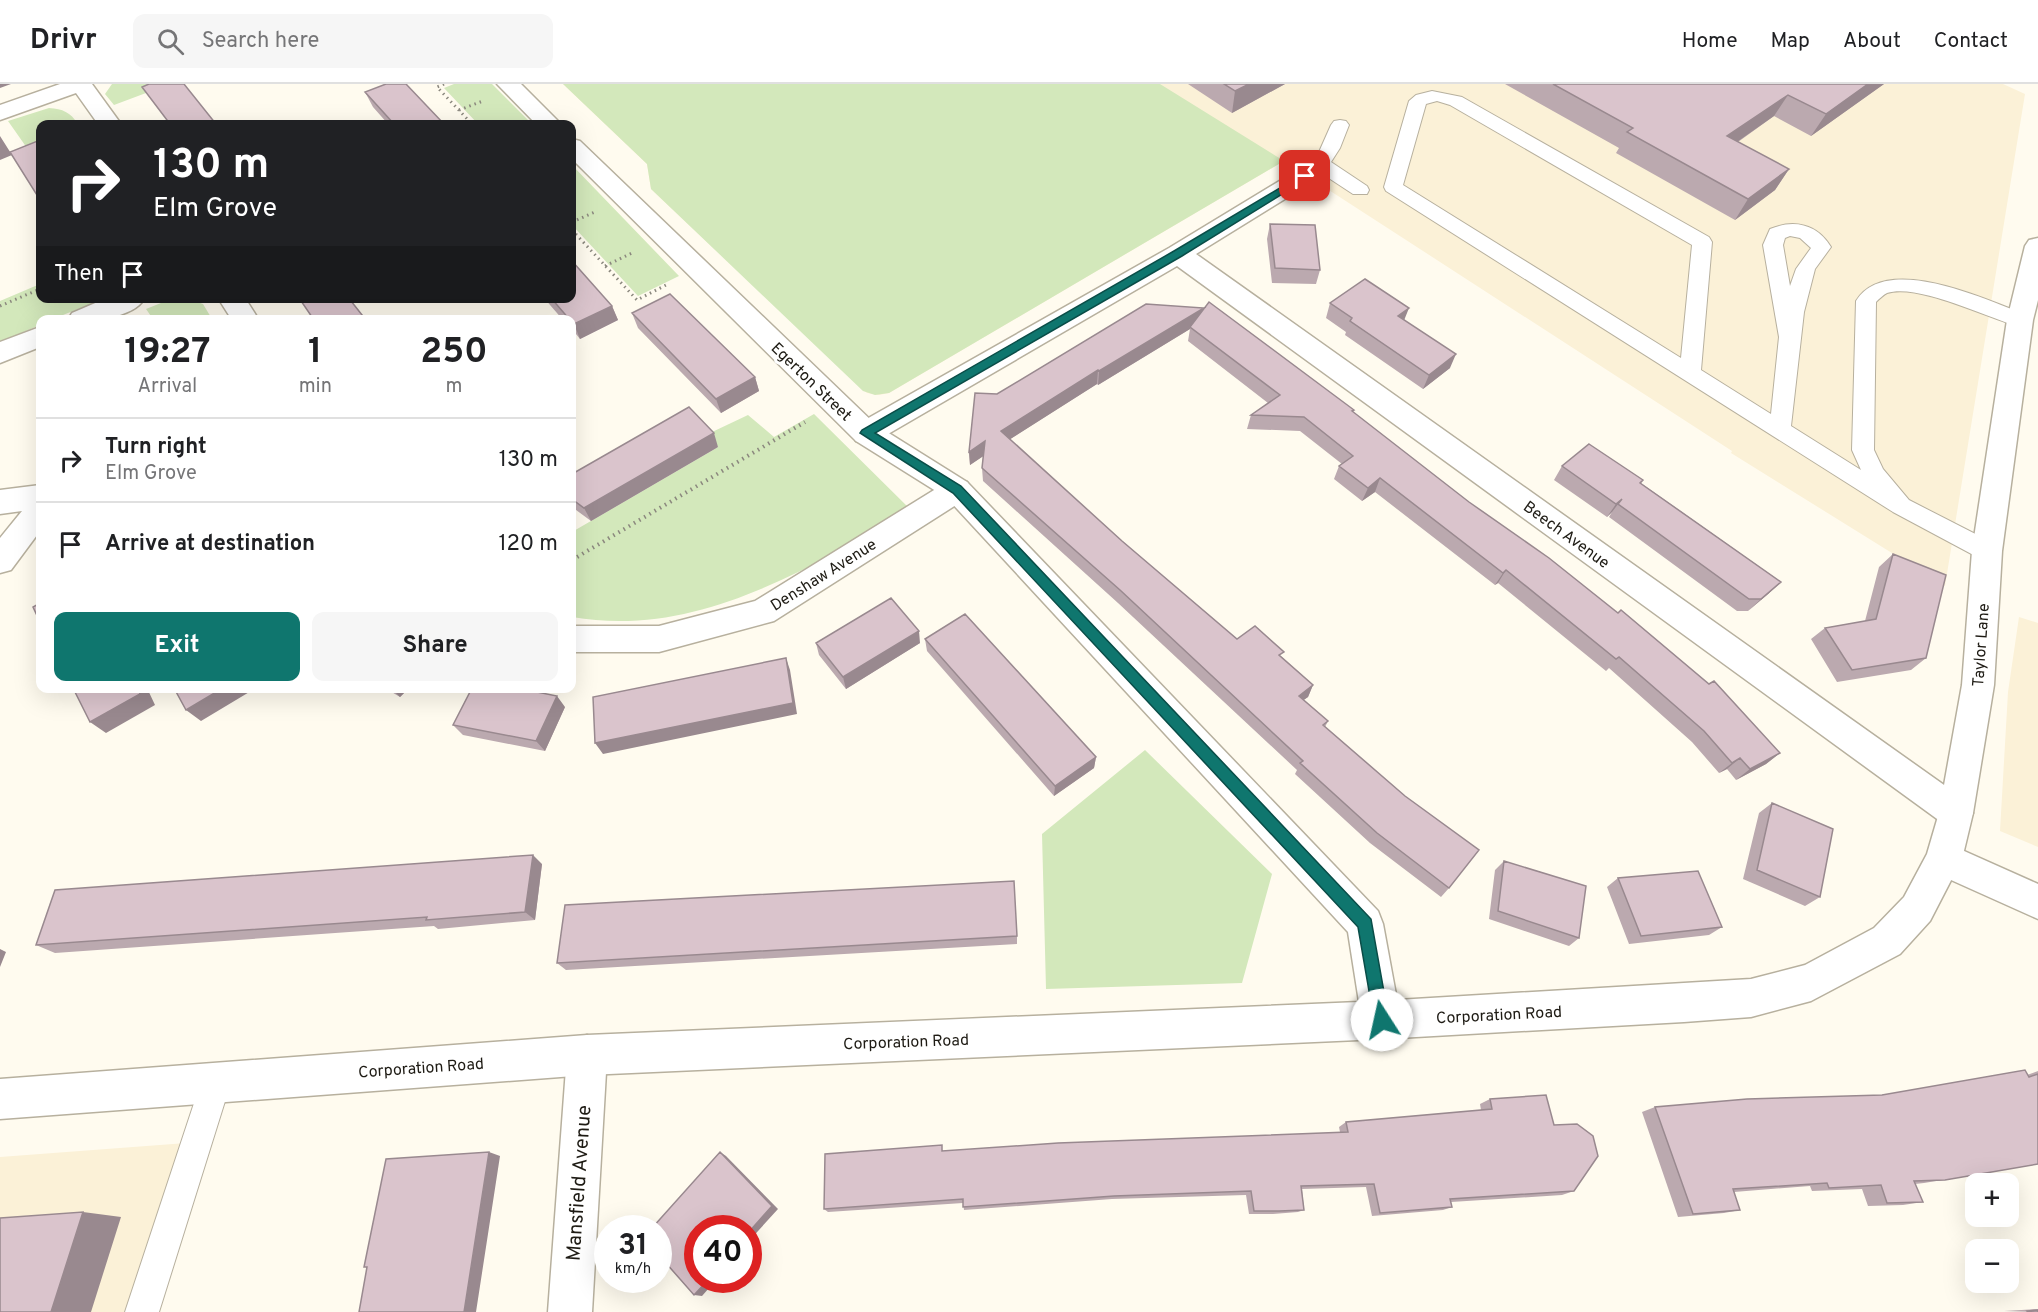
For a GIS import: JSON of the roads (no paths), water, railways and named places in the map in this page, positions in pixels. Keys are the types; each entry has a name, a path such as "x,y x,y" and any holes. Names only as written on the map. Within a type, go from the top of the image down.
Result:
{"street":[{"path":"0,113 81,84 106,120"},
{"path":"507,84 545,120"},
{"name":"Egerton Street","path":"576,150 866,433 957,490 1365,924 1382,1020"},
{"path":"866,433 1178,254 1313,170"},
{"name":"Taylor Lane","path":"1811,982 1887,941 1917,909 1944,859 1956,813 1978,685 1987,551 2020,320 2038,246"},
{"name":"Beech Avenue","path":"1178,254 1956,813"},
{"path":"93,315 120,303"},
{"path":"0,353 36,338"},
{"name":"Denshaw Avenue","path":"576,639 659,639 763,612 957,490"},
{"path":"0,502 36,497"},
{"path":"0,561 36,516"},
{"path":"1944,859 2038,902"},
{"name":"Corporation Road","path":"0,1099 587,1055 1382,1020 1751,998 1811,982"},
{"name":"Mansfield Avenue","path":"570,1312 587,1055"}],"lane":[{"path":"1690,372 1702,242 1456,101 1433,96 1418,101 1393,187 1690,372 1780,432 1901,506 1987,551"},
{"path":"1340,125 1336,140 1313,170 1360,190"},
{"path":"1780,432 1788,335 1804,271 1809,263 1818,256 1821,247 1815,237 1798,230 1785,230 1777,234 1773,245 1788,335"},
{"path":"1901,506 1874,474 1863,450 1866,301 1870,294 1883,287 1905,285 1925,289 2020,320"},
{"path":"142,1312 216,1082"}]}
